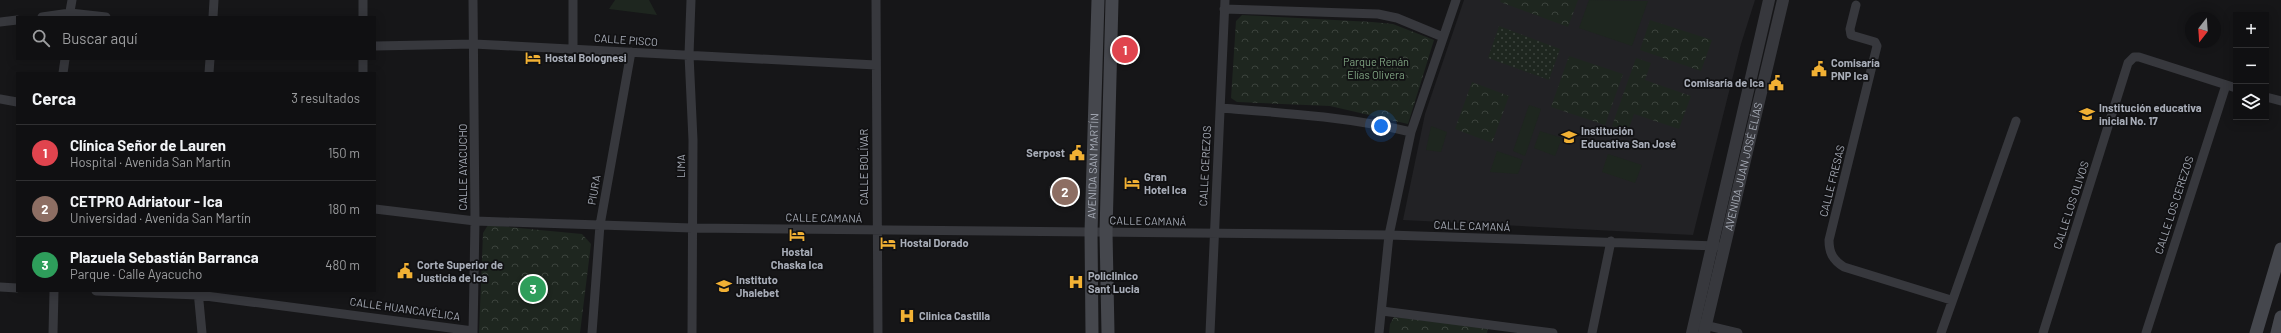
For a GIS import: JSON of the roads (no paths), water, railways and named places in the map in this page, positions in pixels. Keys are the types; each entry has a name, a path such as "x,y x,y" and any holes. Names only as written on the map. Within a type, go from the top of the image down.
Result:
{"main road":[{"name":"AVENIDA SAN MARTÍN","path":"1092,333 1091,232 1098,0"},
{"name":"AVENIDA SAN MARTÍN","path":"1108,333 1106,232 1112,0"},
{"path":"2256,333 2281,249"},
{"path":"2277,333 2281,318"}],"street":[{"path":"69,15 72,0"},
{"path":"213,16 214,0"},
{"path":"363,0 363,16"},
{"name":"CALLE AYACUCHO","path":"473,0 475,221 473,332"},
{"path":"573,0 573,48"},
{"name":"LIMA","path":"690,0 689,55 694,140 692,333"},
{"name":"CALLE BOLÍVAR","path":"876,0 876,230 878,333"},
{"path":"1379,333 1389,235 1411,132 1456,0"},
{"name":"AVENIDA JUAN JOSÉ ELÍAS","path":"1699,329 1718,246 1769,0"},
{"name":"AVENIDA JUAN JOSÉ ELÍAS","path":"1718,246 1783,0"},
{"path":"1224,5 1378,14 1397,18 1443,37"},
{"name":"CALLE CEREZOS","path":"1210,333 1213,235 1221,108 1224,5"},
{"name":"CALLE FRESAS","path":"1856,5 1850,29 1851,35 1875,42 1877,46 1829,240 1829,248 1837,263 1844,267 1951,300"},
{"path":"56,16 88,16"},
{"path":"0,22 16,20"},
{"name":"CALLE PISCO","path":"376,46 474,44 876,65"},
{"name":"PIURA","path":"592,333 600,225 631,52"},
{"name":"CALLE LOS OLIVOS","path":"2043,333 2128,63 2134,57 2139,57 2233,87"},
{"path":"63,72 65,60"},
{"path":"209,72 210,60"},
{"path":"363,60 363,72"},
{"name":"CALLE LOS CEREZOS","path":"2146,333 2226,85"},
{"path":"2269,98 2281,101"},
{"path":"0,99 16,102"},
{"path":"1221,108 1328,116 1368,121 1411,132"},
{"path":"1941,333 1951,300 2016,121"},
{"name":"CALLE CAMANÁ","path":"376,209 475,221 692,228 1106,232 1213,235 1389,235 1611,241 1718,246"},
{"path":"1592,333 1611,241"},
{"path":"0,287 16,288"},
{"path":"53,333 54,292"},
{"name":"CALLE HUANCAVÉLICA","path":"147,292 198,293 473,332"},
{"path":"198,293 202,333"},
{"path":"1382,311 1553,333"},
{"path":"1699,329 1738,333"}],"place":[{"name":"Clínica Señor de Lauren","path":"1125,50"},
{"name":"Hostal Bolognesi","path":"533,58"},
{"name":"Comisaría PNP Ica","path":"1819,69"},
{"name":"Comisaría de Ica","path":"1776,83"},
{"name":"Institución educativa inicial No. 17","path":"2087,114"},
{"name":"Institución Educativa San José","path":"1569,137"},
{"name":"Serpost","path":"1077,153"},
{"name":"Gran Hotel Ica","path":"1132,183"},
{"name":"CETPRO Adriatour - Ica","path":"1065,192"},
{"name":"Hostal Chaska Ica","path":"797,235"},
{"name":"Hostal Dorado","path":"888,243"},
{"name":"Corte Superior de Justicia de Ica","path":"405,271"},
{"name":"Policlinico Sant Lucia","path":"1076,282"},
{"name":"Instituto Jhalebet","path":"724,286"},
{"name":"Plazuela Sebastián Barranca","path":"533,289"},
{"name":"Clinica Castilla","path":"907,316"}],"park label":[{"name":"Parque Renán Elías Olivera","path":"1376,68"}]}
